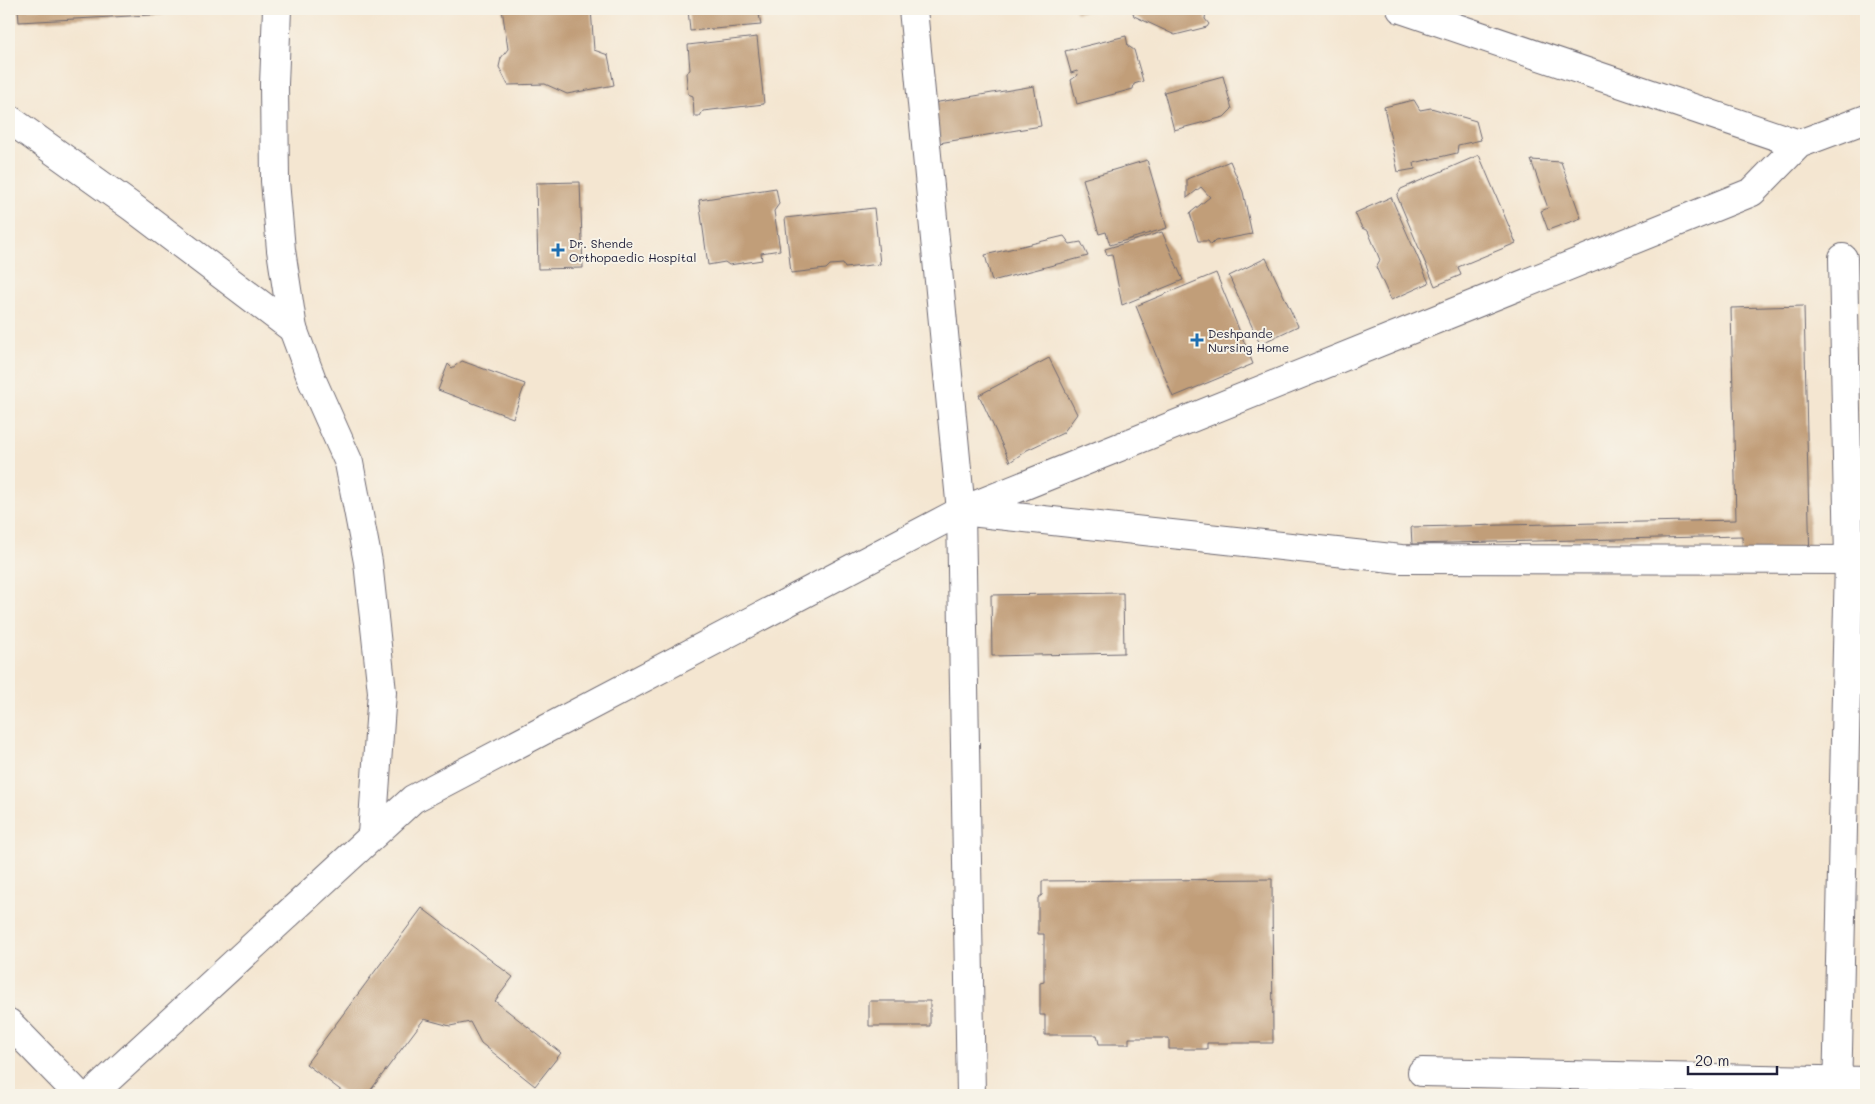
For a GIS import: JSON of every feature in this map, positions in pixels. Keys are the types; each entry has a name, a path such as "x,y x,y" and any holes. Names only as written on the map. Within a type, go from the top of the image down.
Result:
{"main road":[{"path":"277,9 274,84 275,181 281,250 292,329 312,380 349,463 368,562 382,692 372,836"},
{"path":"913,9 961,511 971,1095"},
{"path":"1411,10 1799,144"},
{"path":"9,119 132,207 292,329"},
{"path":"91,1095 413,798 961,511 1752,192 1799,144 1866,119"},
{"path":"1837,1088 1857,560 1843,258"},
{"path":"961,511 1401,559 1857,560"},
{"path":"9,1023 79,1095"},
{"path":"1422,1072 1837,1088 1866,1082"}],"building":[{"path":"18,9 184,9 186,13 19,22"},
{"path":"502,9 591,9 594,50 608,55 614,85 567,94 545,84 508,85 499,67 501,58 508,49"},
{"path":"688,9 758,9 761,25 690,31"},
{"path":"1075,9 1093,9 1094,10 1076,13"},
{"path":"1132,9 1200,9 1206,11 1205,19 1209,24 1207,27 1175,35 1134,16"},
{"path":"1126,36 1128,46 1134,50 1143,81 1134,84 1133,89 1077,104 1071,80 1078,75 1077,71 1071,73 1065,51"},
{"path":"757,37 764,104 703,111 700,116 694,116 693,96 688,94 686,73 690,70 688,45"},
{"path":"1223,76 1232,109 1224,117 1174,130 1164,92"},
{"path":"1034,86 1041,126 933,144 927,104"},
{"path":"1414,100 1420,110 1431,108 1476,121 1481,140 1458,145 1457,153 1414,163 1415,169 1398,172 1384,107"},
{"path":"1479,155 1516,243 1458,267 1461,275 1435,286 1397,196 1401,189"},
{"path":"1147,160 1167,228 1110,245 1106,232 1099,234 1083,179"},
{"path":"1531,160 1561,162 1581,218 1548,230 1541,211 1548,208"},
{"path":"1230,161 1243,192 1252,234 1215,241 1211,245 1208,241 1198,241 1190,213 1210,197 1201,187 1187,198 1187,179"},
{"path":"580,182 583,268 538,269 536,183"},
{"path":"776,188 779,204 774,211 780,250 761,253 762,260 729,265 725,262 708,265 699,200"},
{"path":"1391,197 1429,283 1391,300 1376,267 1380,260 1368,231 1362,228 1355,213"},
{"path":"874,208 880,264 845,268 843,264 830,265 826,269 791,273 785,218"},
{"path":"1162,232 1183,280 1122,305 1112,254 1107,255 1105,249"},
{"path":"1064,236 1070,244 1081,242 1088,256 992,281 985,255"},
{"path":"1266,258 1298,326 1260,344 1229,276"},
{"path":"1216,273 1253,364 1173,397 1136,306"},
{"path":"1804,306 1810,565 1743,567 1742,536 1412,544 1411,527 1736,520 1731,308"},
{"path":"1049,358 1077,414 1063,433 1027,450 1010,462 979,395"},
{"path":"462,361 525,384 513,418 438,390 448,364 452,368"},
{"path":"1123,593 1124,653 992,656 991,595"},
{"path":"1272,879 1273,1043 1207,1043 1207,1049 1169,1049 1169,1038 1129,1038 1129,1044 1099,1044 1097,1035 1045,1035 1045,1015 1040,1015 1040,983 1044,982 1044,934 1038,934 1038,898 1042,895 1042,881"},
{"path":"422,908 513,977 495,1001 561,1053 535,1086 481,1043 470,1022 450,1026 424,1019 367,1095 347,1095 306,1064"},
{"path":"869,1001 930,1001 930,1026 869,1026"},
{"path":"1671,1086 1760,1087 1760,1095 1671,1095"}],"place":[{"name":"Dr. Shende Orthopaedic Hospital","path":"558,250"},
{"name":"Deshpande Nursing Home","path":"1197,340"}]}
